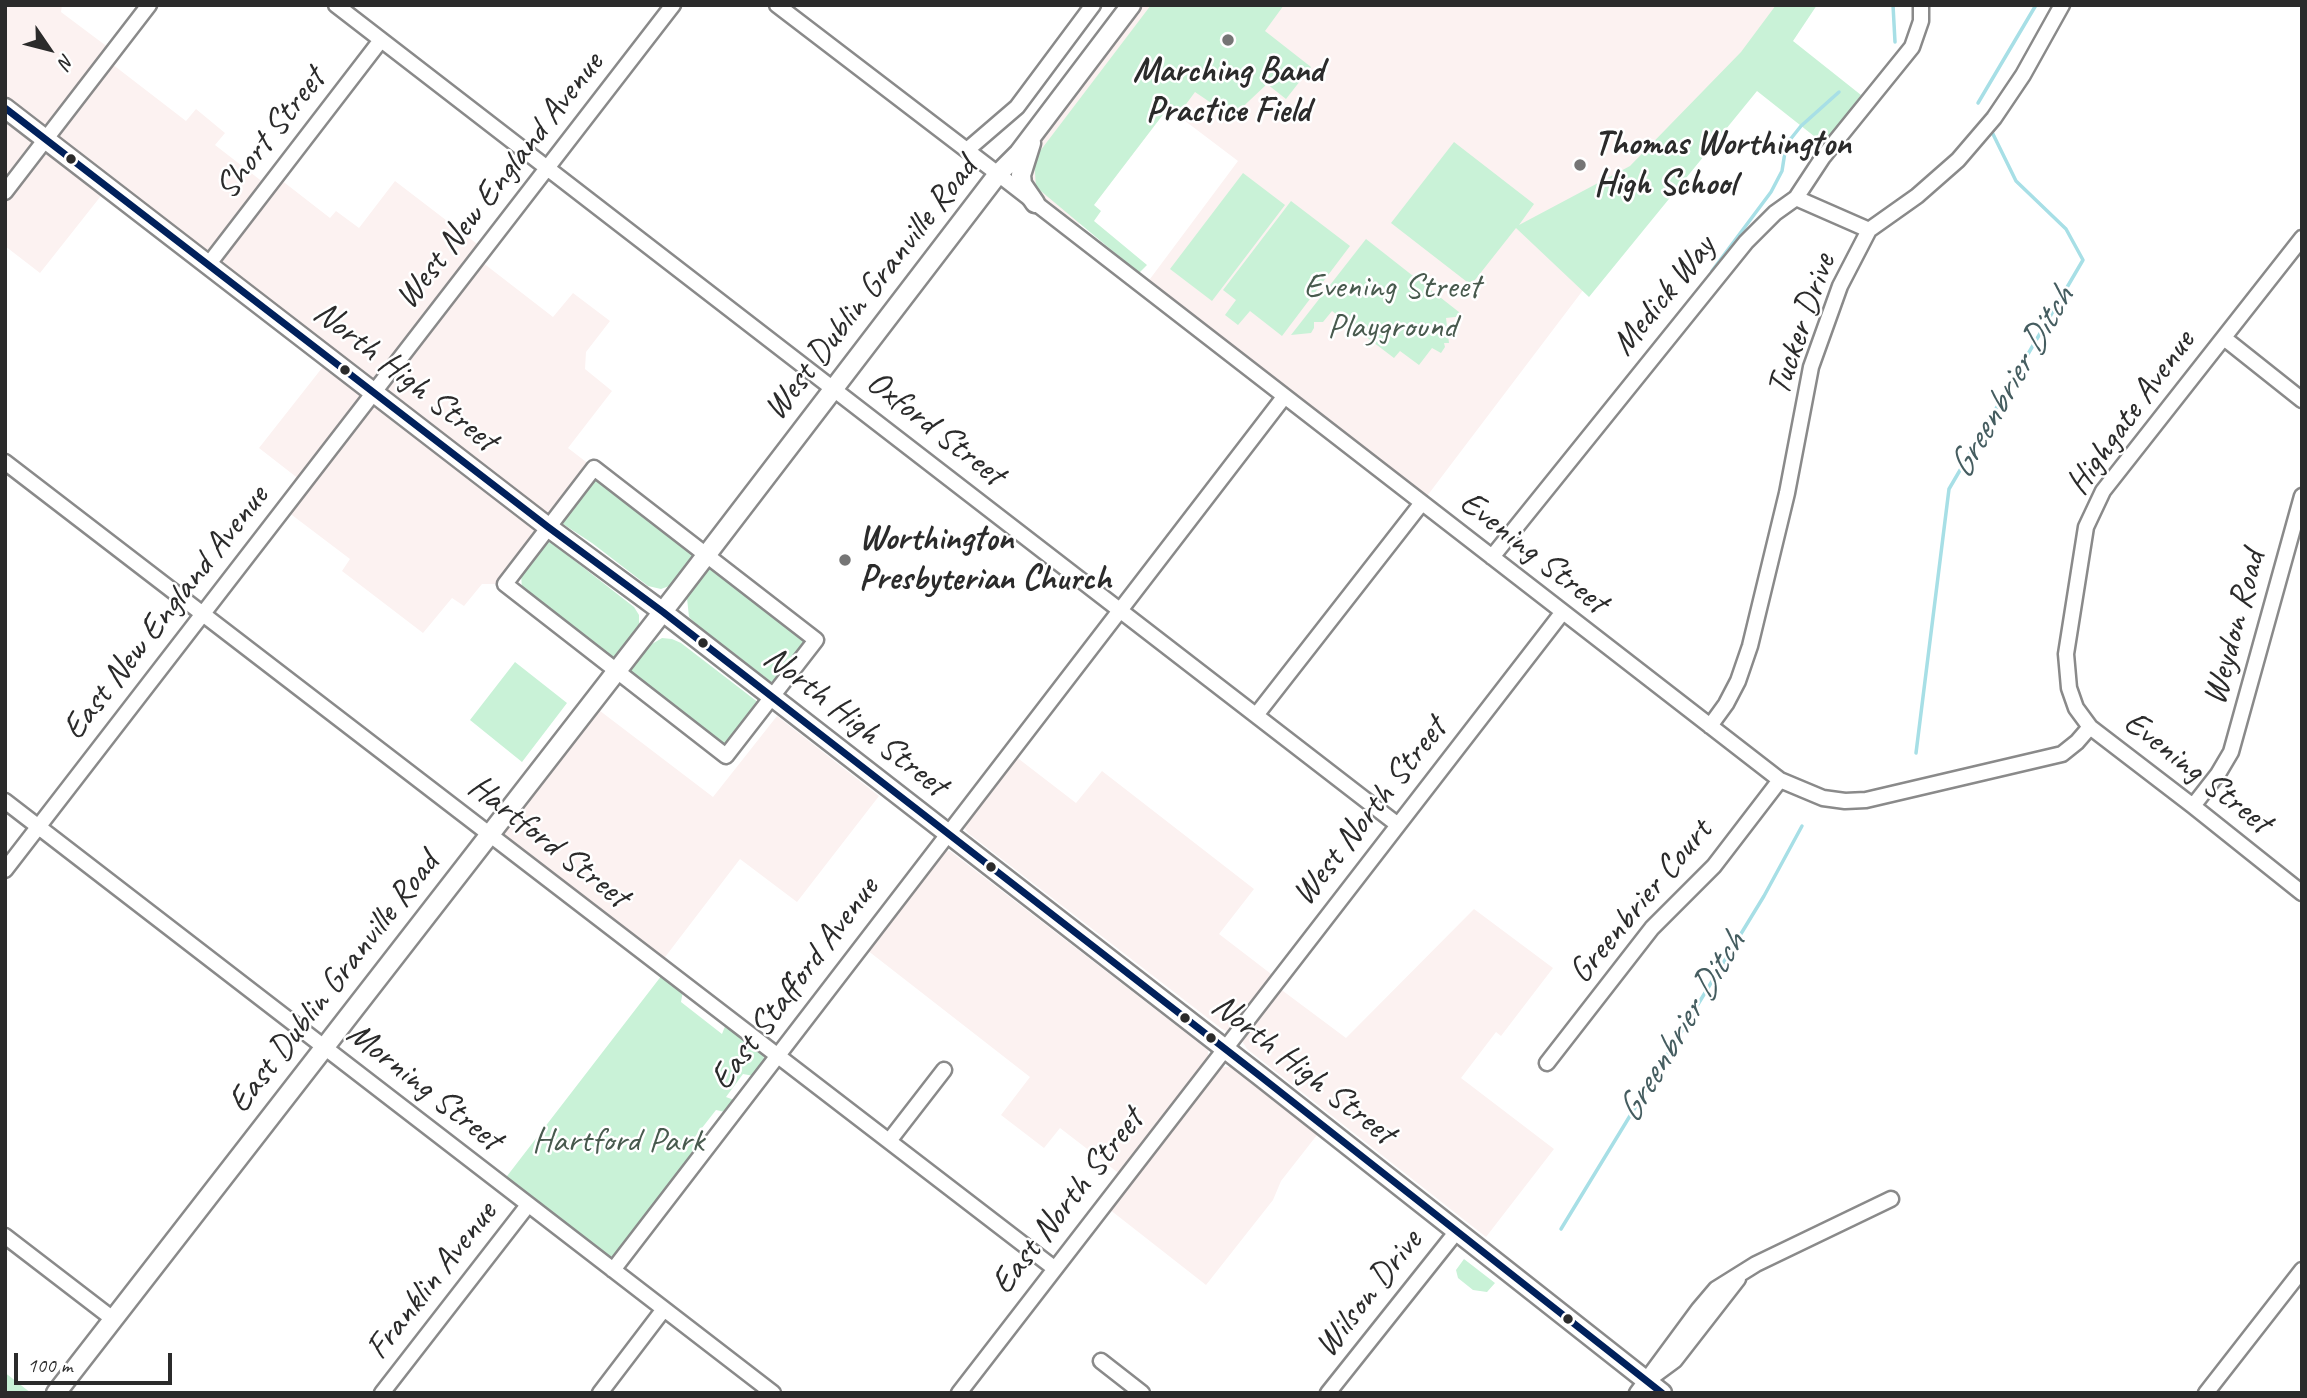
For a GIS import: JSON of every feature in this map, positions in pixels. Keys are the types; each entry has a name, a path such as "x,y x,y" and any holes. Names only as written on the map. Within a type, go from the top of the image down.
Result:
{"main road":[{"name":"West Dublin Granville Road","path":"663,612 998,174 1019,153 1131,5"},
{"name":"North High Street","path":"5,108 548,527 663,612 1224,1048 1457,1231 1642,1387 1662,1393"},
{"path":"1034,133 1021,175 1022,184 1035,203"},
{"name":"East Dublin Granville Road","path":"56,1393 663,612"}],"street":[{"path":"5,192 149,5"},
{"name":"Oxford Street","path":"336,5 1398,825"},
{"name":"West New England Avenue","path":"374,393 673,5"},
{"name":"Evening Street","path":"777,5 1780,780 1823,798 1866,800 2062,754 2090,727 2302,893"},
{"path":"967,150 1017,107 1093,5"},
{"name":"Medick Way","path":"1492,557 1746,242 1774,213 1796,198 1823,157 1912,47 1921,21 1921,5"},
{"name":"Tucker Drive","path":"1710,726 1738,681 1750,646 1787,493 1811,368 1840,286 1869,230 1917,196 1958,160 1994,118 2062,5"},
{"name":"Short Street","path":"208,265 381,40"},
{"path":"1796,198 1869,230"},
{"name":"Highgate Avenue","path":"2090,727 2076,708 2066,673 2066,654 2086,527 2103,491 2302,238"},
{"path":"2224,338 2302,400"},
{"name":"East New England Avenue","path":"5,870 374,393"},
{"name":"East Stafford Avenue","path":"613,1270 1284,397"},
{"name":"Hartford Street","path":"5,462 1054,1268"},
{"path":"594,468 816,640 726,756 505,584 548,527 594,468"},
{"name":"Weydon Road","path":"2193,806 2231,752 2302,496"},
{"path":"1257,714 1421,504"},
{"name":"West North Street","path":"1224,1048 1562,613"},
{"name":"Greenbrier Court","path":"1547,1063 1652,928 1714,866 1780,780"},
{"name":"Morning Street","path":"5,801 664,1309 756,1388 773,1393"},
{"name":"East North Street","path":"959,1393 1224,1048"},
{"path":"889,1141 944,1070"},
{"path":"1642,1387 1716,1289 1756,1264 1891,1199"},
{"name":"Franklin Avenue","path":"382,1393 528,1205"},
{"name":"Wilson Drive","path":"1328,1393 1457,1231"},
{"path":"5,1236 113,1319"},
{"path":"2206,1393 2302,1270"},
{"path":"600,1393 664,1309"},
{"path":"1101,1361 1142,1393"}],"shaded area":[{"path":"5,5 62,5 61,12 113,51 112,64 186,121 196,109 225,133 215,145 268,186 276,176 330,218 336,211 359,228 395,181 485,250 478,259 553,317 573,293 610,321 586,352 585,369 612,391 568,448 594,468 505,584 482,584 464,606 452,598 423,633 342,571 350,559 284,509 304,483 259,448 329,359 108,187 40,273 5,246"},
{"name":"Thomas Worthington High School","path":"1131,5 1799,5 1421,504 1144,287 1238,161 1168,108 1073,232 1022,184 1034,133"},
{"path":"591,704 713,797 777,716 879,796 797,902 740,859 659,965 490,835"},
{"path":"1015,756 1076,803 1102,771 1254,889 1219,934 1275,977 1229,1032 968,833 965,829 967,820"},
{"path":"950,851 1208,1050 1208,1059 1123,1168 1121,1175 1060,1128 1044,1148 1001,1115 1030,1077 867,950 941,852"},
{"path":"1474,909 1553,968 1501,1036 1496,1032 1461,1078 1554,1149 1486,1237 1247,1049 1242,1041 1279,988 1346,1038"},
{"path":"1222,1067 1231,1067 1317,1135 1281,1181 1273,1200 1206,1285 1109,1209"}],"green space":[{"path":"1151,5 1284,5 1265,31 1311,67 1286,99 1267,84 1232,117 1195,92 1178,115 1168,108 1094,205 1101,211 1094,221 1147,265 1139,273 1036,187 1034,159"},
{"path":"1776,5 1817,5 1793,41 1861,95 1824,144 1757,91 1589,297 1516,228 1471,285 1391,223 1454,142 1534,204 1519,225 1630,166 1741,52"},
{"path":"1243,173 1285,205 1212,301 1170,269"},
{"path":"1291,201 1350,246 1282,336 1250,311 1238,325 1225,315 1236,300 1223,290"},
{"name":"Evening Street Playground","path":"1366,239 1464,316 1446,318 1449,343 1444,343 1445,347 1441,353 1432,348 1419,365 1400,351 1394,358 1332,311 1323,322 1314,322 1311,333 1291,335"},
{"path":"594,480 602,481 693,553 694,557 672,585 661,589 648,586 563,524 561,520"},
{"path":"548,540 634,607 639,615 639,628 614,660 522,590 521,573"},
{"path":"713,567 804,638 805,646 774,684 689,617 687,598 708,569"},
{"path":"662,638 681,643 759,703 727,746 723,746 632,674 631,669 647,647"},
{"path":"515,662 567,703 522,762 470,720"},
{"name":"Hartford Park","path":"662,975 683,991 681,1002 722,1034 726,1024 761,1052 765,1060 754,1076 743,1074 726,1097 734,1100 725,1112 716,1110 691,1142 701,1144 617,1254 608,1258 504,1180"},
{"path":"1464,1259 1495,1283 1487,1292 1473,1290 1458,1278 1456,1270"},
{"path":"5,1373 8,1375 31,1393 5,1393"}],"waterway":[{"name":"Greenbrier Ditch","path":"1893,5 1895,42"},
{"path":"1978,103 2036,5"},
{"path":"1712,271 1771,192 1782,171 1789,141 1801,126 1839,92"},
{"name":"Greenbrier Ditch","path":"1916,753 1949,489 2083,260 2066,229 2016,181 1991,130"},
{"name":"Greenbrier Ditch","path":"1561,1229 1764,896 1802,826"}],"transit line":[{"path":"5,108 548,527 663,612 1260,1076 1662,1393"}],"place":[{"name":"Marching Band Practice Field","path":"1228,40"},
{"name":"Thomas Worthington High School","path":"1580,165"},
{"name":"Worthington Presbyterian Church","path":"845,560"}]}
